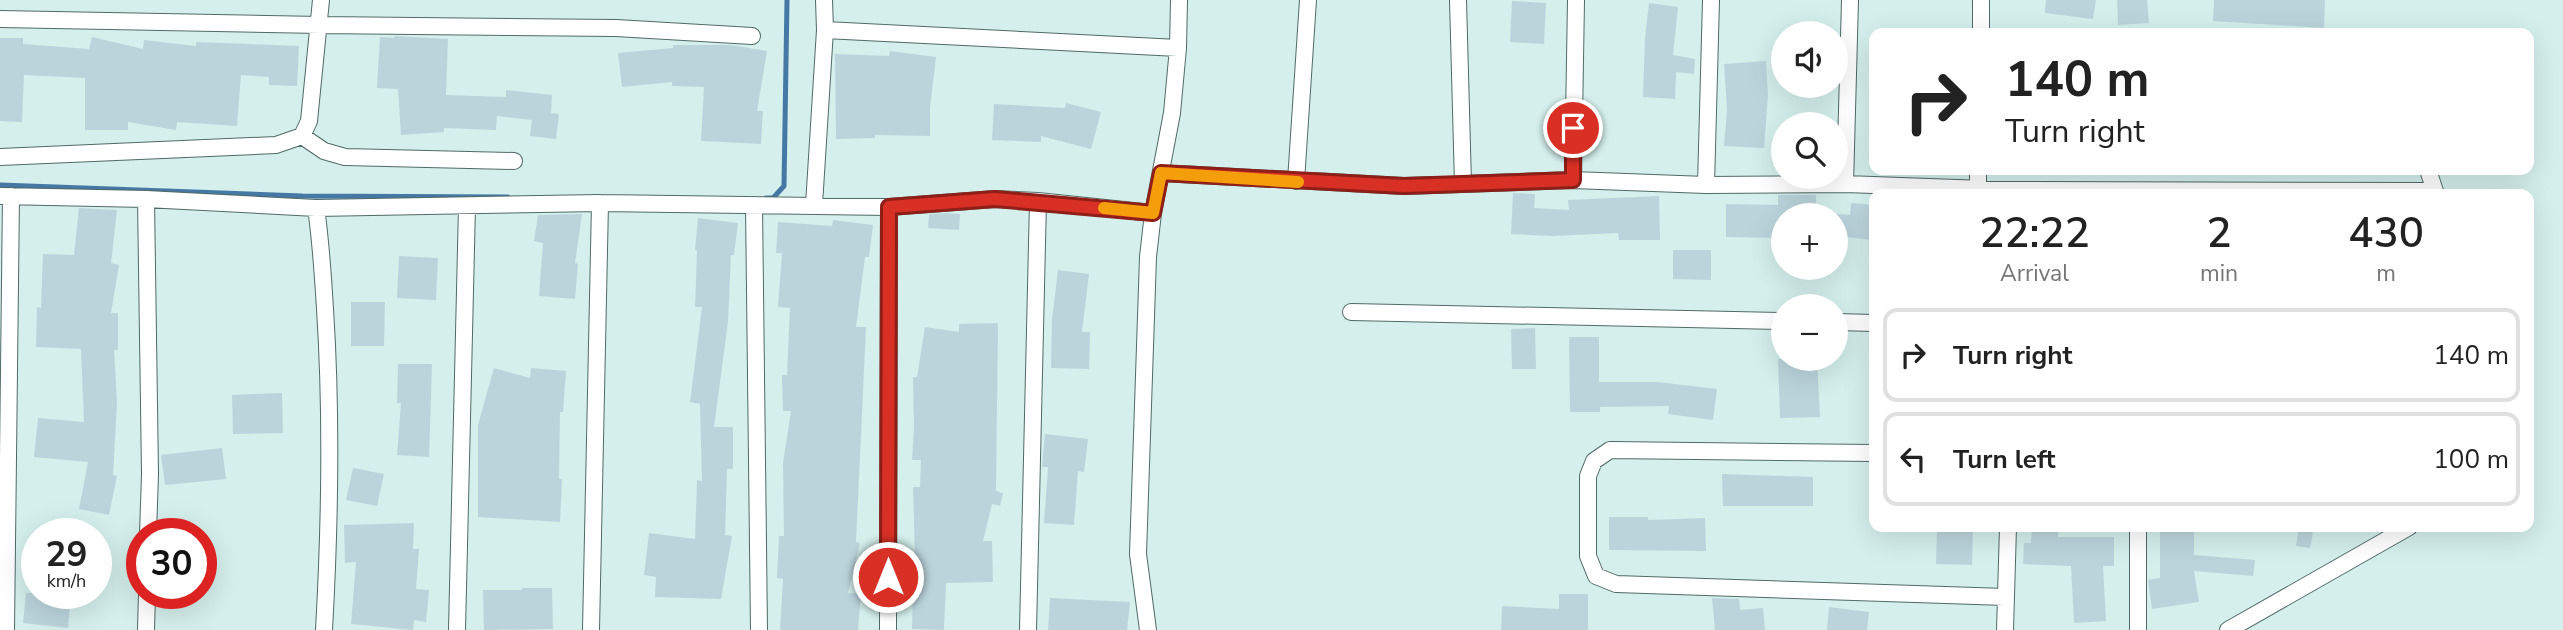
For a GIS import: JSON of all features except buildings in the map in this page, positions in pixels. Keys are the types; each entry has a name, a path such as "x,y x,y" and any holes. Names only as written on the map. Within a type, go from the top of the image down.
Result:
{"street":[{"path":"0,157 276,145 302,136 309,121 321,0"},
{"path":"814,205 825,30 824,0"},
{"path":"1148,630 1138,554 1148,257 1153,213 1172,113 1179,0"},
{"path":"1296,181 1308,0"},
{"path":"1458,0 1463,184"},
{"path":"1573,180 1576,0"},
{"path":"1706,185 1711,0"},
{"path":"1847,112 1850,0"},
{"path":"1981,0 1981,28"},
{"path":"0,19 616,28 752,36"},
{"path":"825,30 1178,48"},
{"path":"302,136 324,151 345,157 514,161"},
{"path":"1161,173 1404,186 1573,180 1771,185"},
{"path":"1978,175 1978,188"},
{"path":"1848,184 1987,189"},
{"path":"6,630 6,196 316,208 600,203 889,207 995,199 1153,213"},
{"path":"146,200 148,518"},
{"path":"1028,630 1038,201"},
{"path":"590,630 600,203"},
{"path":"457,630 467,205"},
{"path":"754,205 759,630"},
{"path":"888,630 889,207"},
{"path":"316,208 330,388 330,510 324,630"},
{"path":"1351,312 1771,321"},
{"path":"1848,322 1869,323"},
{"path":"1869,453 1610,450 1594,461 1588,476 1588,556 1596,576 1616,584 2006,597"},
{"path":"2005,630 2008,532"},
{"path":"2138,532 2138,630"},
{"path":"2228,630 2400,532"},
{"path":"146,630 147,609"}],"waterway":[{"path":"766,198 773,198 784,186 787,0"},
{"path":"0,185 302,196 508,197"}],"slow traffic":[{"path":"1104,208 1153,213 1161,173 1298,182"}],"route":[{"path":"888,577 889,207 995,199 1153,213 1161,173 1404,186 1573,180 1573,128"}]}
